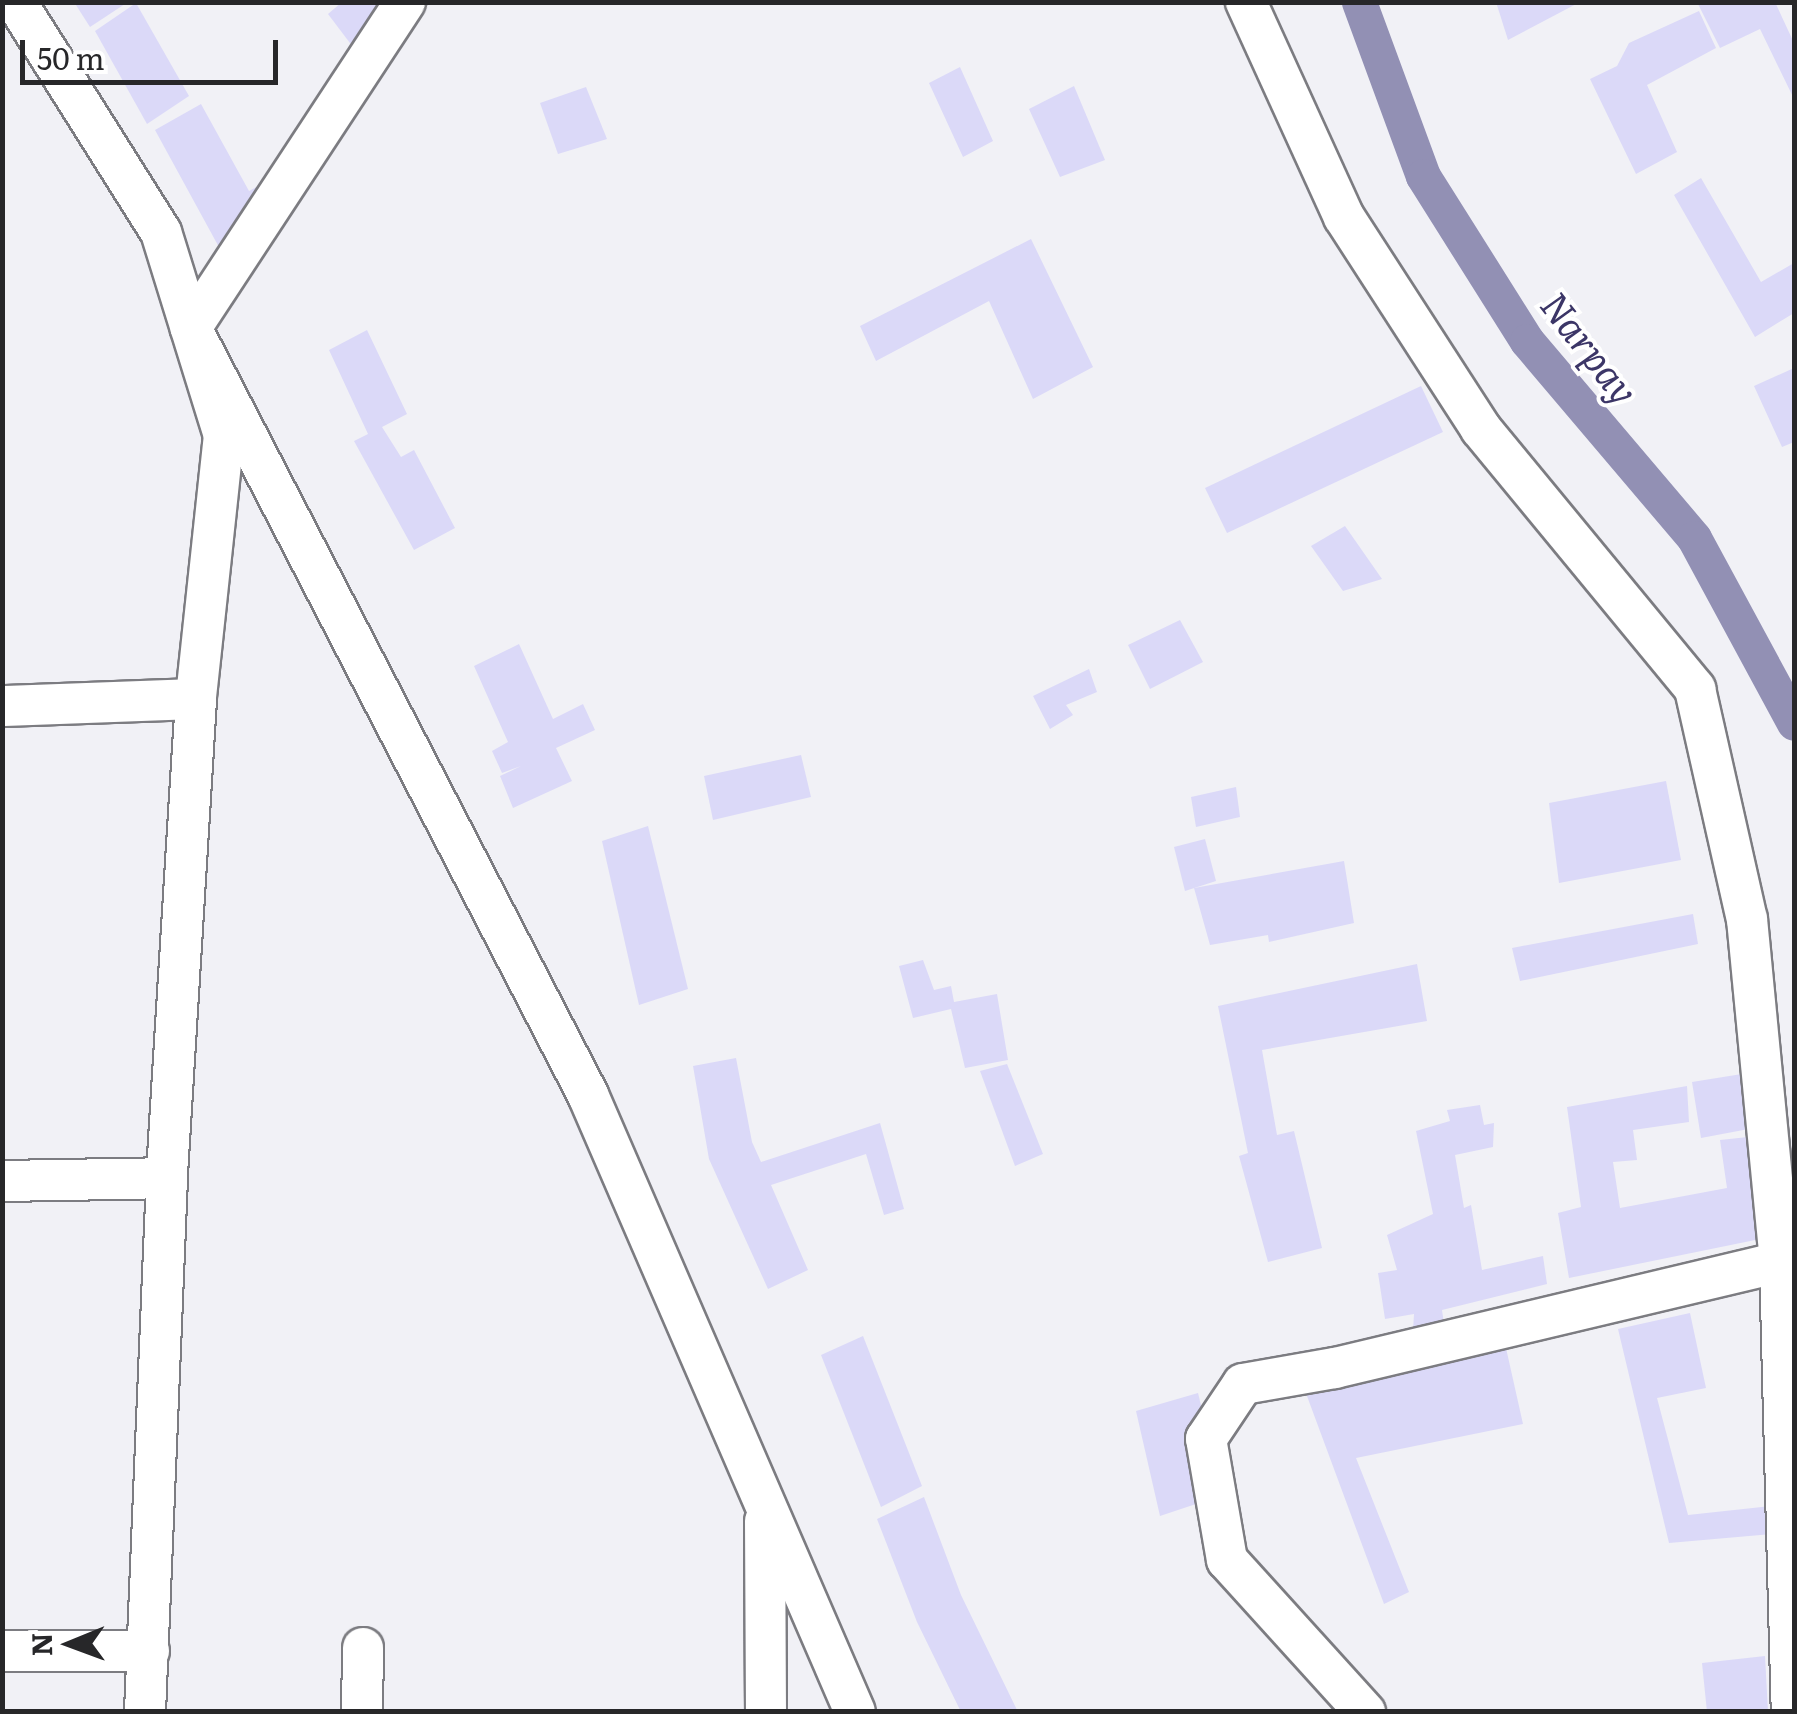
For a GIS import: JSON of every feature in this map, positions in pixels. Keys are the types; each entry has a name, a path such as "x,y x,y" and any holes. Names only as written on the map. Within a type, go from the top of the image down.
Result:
{"street":[{"path":"16,2 161,232 224,435 196,699 167,1178 146,1712"},
{"path":"191,328 405,2"},
{"path":"1246,2 1344,216 1481,429 1694,689 1747,919 1780,1262 1792,1712"},
{"path":"191,328 588,1095 856,1712"},
{"path":"2,706 196,699"},
{"path":"2,1181 167,1178"},
{"path":"1365,1712 1227,1560 1206,1440 1243,1384 1335,1368 1780,1262"},
{"path":"765,1502 766,1712"},
{"path":"362,1712 363,1648"},
{"path":"2,1651 148,1651"}],"building":[{"path":"74,2 128,2 90,27"},
{"path":"342,2 426,2 359,55 328,14"},
{"path":"1496,2 1580,2 1508,40"},
{"path":"1697,2 1775,2 1794,43 1794,99 1760,29 1720,48"},
{"path":"136,3 189,96 147,124 95,31"},
{"path":"1699,11 1716,48 1647,85 1677,152 1636,174 1590,79 1617,66 1629,43"},
{"path":"960,67 993,141 963,157 929,83"},
{"path":"1074,86 1105,160 1060,177 1029,109"},
{"path":"586,87 607,139 558,154 540,103"},
{"path":"201,104 249,191 260,185 281,231 226,260 155,130"},
{"path":"1701,178 1761,282 1794,263 1794,313 1755,337 1674,195"},
{"path":"1031,239 1093,367 1033,399 989,301 876,361 860,326"},
{"path":"367,330 407,414 382,427 401,457 414,450 455,528 414,550 354,441 368,434 329,350"},
{"path":"1794,368 1794,442 1782,447 1754,386"},
{"path":"1421,386 1443,432 1227,533 1205,488"},
{"path":"1345,526 1382,579 1343,591 1311,546"},
{"path":"1180,620 1203,662 1150,689 1128,645"},
{"path":"519,644 553,719 583,704 595,730 556,748 572,781 513,808 500,776 521,766 502,773 492,751 508,742 474,666"},
{"path":"1089,669 1097,692 1066,705 1073,715 1050,729 1033,696"},
{"path":"801,755 811,797 713,820 704,776"},
{"path":"1666,781 1681,860 1559,883 1549,803"},
{"path":"1236,787 1240,817 1196,827 1191,797"},
{"path":"648,826 688,989 639,1005 602,841"},
{"path":"1205,839 1216,881 1185,891 1174,847"},
{"path":"1344,861 1354,923 1269,942 1268,935 1210,945 1194,888"},
{"path":"1693,914 1698,944 1520,981 1512,948"},
{"path":"923,960 934,990 951,986 954,1002 997,994 1008,1060 965,1068 951,1009 913,1018 899,966"},
{"path":"1417,964 1427,1021 1262,1050 1277,1135 1294,1131 1322,1248 1268,1262 1239,1156 1248,1153 1218,1006"},
{"path":"736,1058 752,1142 761,1162 880,1123 904,1209 884,1215 866,1154 771,1185 808,1270 768,1289 709,1159 693,1066"},
{"path":"1007,1064 1043,1154 1015,1166 980,1071"},
{"path":"1748,1073 1754,1128 1701,1138 1692,1082"},
{"path":"1687,1086 1689,1122 1633,1130 1637,1160 1613,1162 1620,1208 1727,1188 1720,1140 1748,1137 1765,1238 1569,1278 1558,1213 1581,1207 1567,1107"},
{"path":"1480,1105 1484,1125 1494,1123 1493,1147 1455,1155 1464,1208 1471,1205 1482,1270 1543,1256 1547,1284 1442,1310 1444,1324 1413,1331 1414,1314 1385,1319 1378,1273 1397,1270 1387,1235 1433,1214 1416,1131 1450,1121 1447,1110"},
{"path":"1690,1313 1706,1388 1657,1398 1688,1515 1771,1506 1772,1534 1669,1543 1618,1329"},
{"path":"863,1336 922,1486 881,1507 821,1355"},
{"path":"1506,1348 1523,1424 1356,1458 1409,1592 1384,1604 1304,1388"},
{"path":"1198,1393 1223,1495 1160,1516 1136,1411"},
{"path":"924,1497 961,1595 1018,1712 961,1712 917,1622 877,1519"},
{"path":"1765,1656 1768,1712 1707,1712 1702,1663"}],"waterway":[{"name":"Narpay","path":"1359,2 1423,176 1527,341 1694,538 1794,723"}]}
